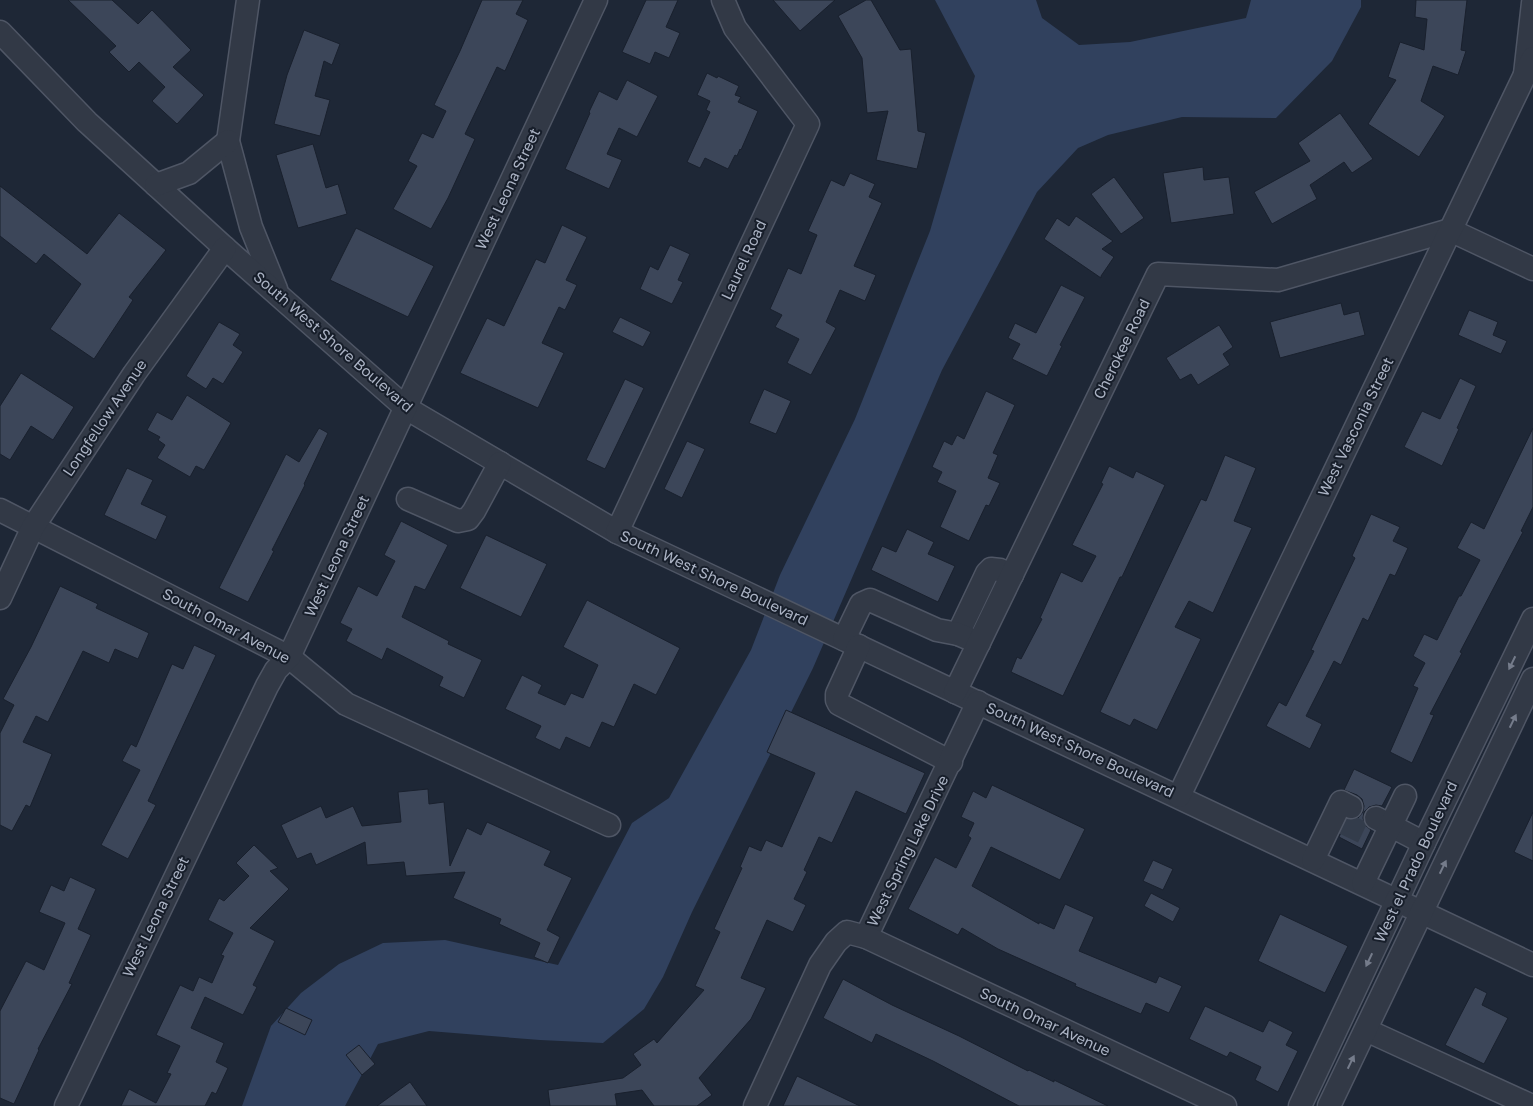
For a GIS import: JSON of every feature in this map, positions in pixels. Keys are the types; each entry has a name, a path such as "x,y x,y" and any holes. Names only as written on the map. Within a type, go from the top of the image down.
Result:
{"street":[{"path":"248,0 228,141 251,228 278,295"},
{"name":"West Leona Street","path":"66,1106 268,686 276,670 289,657 596,0"},
{"name":"Laurel Road","path":"617,532 808,124 735,28 722,0"},
{"name":"West Vasconia Street","path":"1179,796 1529,67 1533,3"},
{"name":"South West Shore Boulevard","path":"0,32 87,122 225,248 406,408 617,532 1179,796 1533,965"},
{"path":"156,185 188,173 228,141"},
{"path":"1450,230 1533,269"},
{"name":"Cherokee Road","path":"955,692 1158,274 1278,280 1450,230"},
{"name":"Longfellow Avenue","path":"0,598 33,527 134,374 225,248"},
{"path":"408,499 458,521 468,519 500,463"},
{"name":"South Omar Avenue","path":"0,510 289,657 346,704 609,825"},
{"path":"958,634 987,573 991,569 1000,570 1012,575"},
{"path":"976,595 998,604"},
{"path":"951,762 839,704 837,700 838,694 861,604 870,600 937,630 958,634 979,643"},
{"name":"West el Prado Boulevard","path":"1300,1106 1424,842 1533,619"},
{"name":"West el Prado Boulevard","path":"1330,1106 1533,679"},
{"name":"West Spring Lake Drive","path":"755,1106 820,965 836,942 847,932 866,938 978,702"},
{"path":"1363,883 1380,830 1405,796"},
{"path":"1313,860 1342,816"},
{"path":"1380,830 1424,842"},
{"name":"South Omar Avenue","path":"866,938 1225,1106"},
{"path":"1366,1030 1532,1106"}],"water":[{"path":"935,0 1036,0 1042,18 1079,45 1130,42 1246,18 1251,0 1361,0 1361,7 1332,61 1276,118 1182,117 1108,135 1078,148 1037,192 942,370 813,668 692,912 663,977 644,1009 603,1043 429,1031 378,1044 345,1106 242,1106 271,1026 301,993 339,964 383,943 445,940 558,965 632,823 669,798 751,650 780,575 855,419 930,231 975,76"}],"building":[{"path":"68,0 112,0 138,24 152,10 191,50 173,67 204,95 177,124 152,101 165,87 139,62 129,72 109,52 116,46"},
{"path":"482,0 523,0 516,14 528,20 505,71 497,67 465,134 475,139 448,198 431,229 393,209 417,166 408,161 422,133 433,138 446,111 434,105"},
{"path":"646,0 678,0 666,27 680,33 669,58 655,52 650,64 622,52"},
{"path":"773,0 835,0 800,31"},
{"path":"866,0 871,0 900,50 911,49 918,131 926,133 917,169 876,160 888,111 867,113 862,58 838,16"},
{"path":"1416,0 1467,0 1461,50 1466,51 1458,75 1433,66 1421,101 1445,116 1419,157 1368,124 1396,80 1388,77 1400,42 1424,50 1427,19 1415,17"},
{"path":"304,30 340,44 332,65 324,61 315,96 330,100 320,136 274,124 287,75"},
{"path":"707,73 739,86 735,95 741,97 738,102 758,111 741,150 737,156 735,155 728,169 705,158 700,168 687,162 710,112 706,110 710,101 697,95"},
{"path":"627,80 658,96 637,137 619,128 607,154 622,160 609,189 565,169 599,91 617,100"},
{"path":"1340,113 1373,159 1352,173 1344,162 1310,185 1317,199 1272,224 1254,192 1310,161 1298,143"},
{"path":"313,144 326,188 338,184 347,214 298,228 276,155"},
{"path":"1203,167 1204,180 1229,177 1234,214 1171,223 1163,173"},
{"path":"850,173 875,184 869,197 882,203 854,266 876,275 865,301 840,290 826,322 836,328 811,375 787,363 799,339 775,327 782,315 770,309 788,268 801,274 817,235 808,231 831,180 844,186"},
{"path":"1114,177 1144,218 1121,234 1091,194"},
{"path":"0,186 87,254 119,213 166,250 129,297 133,300 94,359 50,329 81,284 44,254 36,264 0,236"},
{"path":"1076,216 1113,241 1102,249 1114,257 1101,278 1044,239 1057,218 1069,226"},
{"path":"562,225 587,237 566,280 577,285 565,310 559,307 542,343 564,353 538,408 460,373 487,318 504,326 536,259 545,263"},
{"path":"356,228 434,266 408,317 330,280"},
{"path":"670,245 690,254 678,280 683,282 672,304 640,289 650,266 658,270"},
{"path":"1061,285 1085,297 1060,345 1062,346 1047,376 1012,359 1020,344 1008,338 1015,323 1036,333"},
{"path":"1341,303 1344,315 1359,311 1365,335 1280,358 1270,322"},
{"path":"1469,310 1498,322 1493,335 1507,341 1501,354 1458,335"},
{"path":"620,317 651,332 643,347 612,332"},
{"path":"219,322 240,334 233,345 243,352 223,384 213,378 206,389 186,376"},
{"path":"1219,325 1233,347 1223,354 1230,365 1198,385 1191,374 1180,380 1166,358"},
{"path":"21,373 74,407 53,440 31,426 10,460 0,454 0,406"},
{"path":"1460,378 1476,386 1442,466 1404,447 1422,411 1440,419"},
{"path":"625,379 644,388 605,469 586,460"},
{"path":"764,389 791,401 776,434 749,423"},
{"path":"986,391 1015,405 993,453 998,455 988,478 1000,483 989,506 986,505 969,541 940,527 956,491 937,482 942,472 932,467 944,441 952,445 957,435 964,439"},
{"path":"187,395 231,423 204,470 196,466 190,477 157,458 165,445 158,440 160,437 147,430 157,412 172,420"},
{"path":"319,428 328,433 305,485 272,550 274,551 248,602 219,588 286,454 299,462"},
{"path":"1533,428 1533,507 1521,531 1523,532 1430,714 1434,715 1412,763 1390,752 1418,688 1413,686 1425,663 1413,656 1424,634 1437,640 1480,560 1457,548 1471,522 1484,529"},
{"path":"687,441 705,449 682,498 664,489"},
{"path":"1225,455 1256,468 1234,521 1252,528 1213,613 1189,601 1175,627 1201,639 1157,730 1134,719 1130,726 1100,712 1201,499 1206,501"},
{"path":"1109,466 1133,478 1136,471 1165,485 1063,696 1011,672 1017,657 1021,659 1042,619 1040,618 1061,572 1082,582 1096,556 1072,545 1103,484 1101,483"},
{"path":"127,468 153,480 141,504 167,516 156,540 104,515"},
{"path":"1371,514 1400,527 1393,541 1408,548 1395,576 1390,574 1368,621 1363,618 1341,665 1334,661 1306,716 1322,724 1310,749 1266,726 1279,702 1286,706 1314,651 1311,650 1355,558 1352,556"},
{"path":"401,521 448,545 425,590 415,586 402,617 449,641 448,644 482,660 464,698 439,686 443,677 387,648 382,660 346,641 352,629 340,623 358,586 377,596 395,561 384,555"},
{"path":"907,529 934,542 928,554 955,566 938,602 871,570 882,546 896,552"},
{"path":"486,535 547,564 521,617 460,588"},
{"path":"60,586 98,604 96,608 149,633 138,659 115,649 109,663 83,651 48,722 36,716 23,742 52,754 30,807 26,805 12,831 0,825 0,733 14,705 3,699 31,647"},
{"path":"587,600 680,648 656,695 634,684 614,727 602,722 590,748 566,737 560,750 535,738 541,726 505,709 522,675 542,685 538,693 565,705 571,693 583,698 598,665 563,647"},
{"path":"194,645 216,655 148,801 156,805 128,859 101,845 140,770 122,761 131,744 136,747 172,664 183,669"},
{"path":"786,710 925,773 906,814 856,791 832,843 819,837 804,870 807,872 794,899 806,905 793,932 767,920 741,978 766,988 751,1019 699,1078 712,1095 697,1106 654,1106 642,1090 615,1094 617,1106 550,1106 548,1090 623,1078 641,1065 633,1054 654,1039 657,1043 704,990 695,986 720,932 714,929 742,868 740,867 749,846 761,851 766,840 782,847 815,773 767,752"},
{"path":"1354,769 1392,787 1382,806 1369,807 1364,812 1365,825 1371,830 1362,849 1339,837 1347,819 1358,818 1363,812 1362,799 1344,790"},
{"path":"992,785 1085,829 1060,880 991,847 972,886 1039,924 1039,922 1054,929 1065,904 1094,917 1079,951 1156,983 1159,976 1182,986 1169,1013 1146,1003 1141,1014 1075,986 1076,984 998,949 962,928 958,935 908,909 935,857 956,868 971,838 968,836 974,823 961,817 973,791 986,798"},
{"path":"428,789 429,804 444,802 450,866 467,828 481,835 487,822 551,851 544,865 572,878 547,930 560,937 548,963 534,957 540,943 499,924 501,919 453,898 465,872 406,876 404,862 367,865 365,842 316,865 311,853 297,859 281,825 321,806 326,818 353,806 362,826 401,822 398,792"},
{"path":"1533,812 1533,861 1514,852"},
{"path":"254,845 278,868 270,871 289,889 250,928 275,941 253,985 257,987 243,1015 205,997 191,1028 224,1043 216,1062 228,1068 216,1094 212,1092 205,1106 121,1106 129,1089 156,1103 171,1074 167,1073 180,1046 156,1035 180,985 193,991 199,977 212,983 224,956 221,955 233,933 208,920 219,898 224,901 249,876 236,863"},
{"path":"1153,860 1173,869 1163,890 1143,881"},
{"path":"70,877 96,889 78,929 91,935 69,983 72,984 38,1049 14,1104 0,1098 0,1011 26,961 44,970 65,923 39,912 51,885 64,891"},
{"path":"1151,893 1180,908 1173,922 1144,906"},
{"path":"1280,914 1348,946 1325,993 1258,961"},
{"path":"843,979 1028,1071 1054,1082 1054,1080 1108,1106 1019,1106 933,1061 876,1034 872,1043 823,1018"},
{"path":"1475,987 1487,993 1482,1005 1508,1018 1484,1064 1445,1045"},
{"path":"1205,1006 1263,1032 1269,1020 1293,1032 1286,1045 1298,1051 1278,1092 1255,1080 1261,1067 1230,1052 1227,1057 1189,1039"},
{"path":"286,1008 312,1020 305,1035 278,1022"},
{"path":"359,1045 375,1064 362,1075 346,1055"},
{"path":"797,1076 860,1106 783,1106"},
{"path":"410,1082 427,1106 377,1106"}],"tunnel":[{"path":"1343,823 1368,835"}]}
